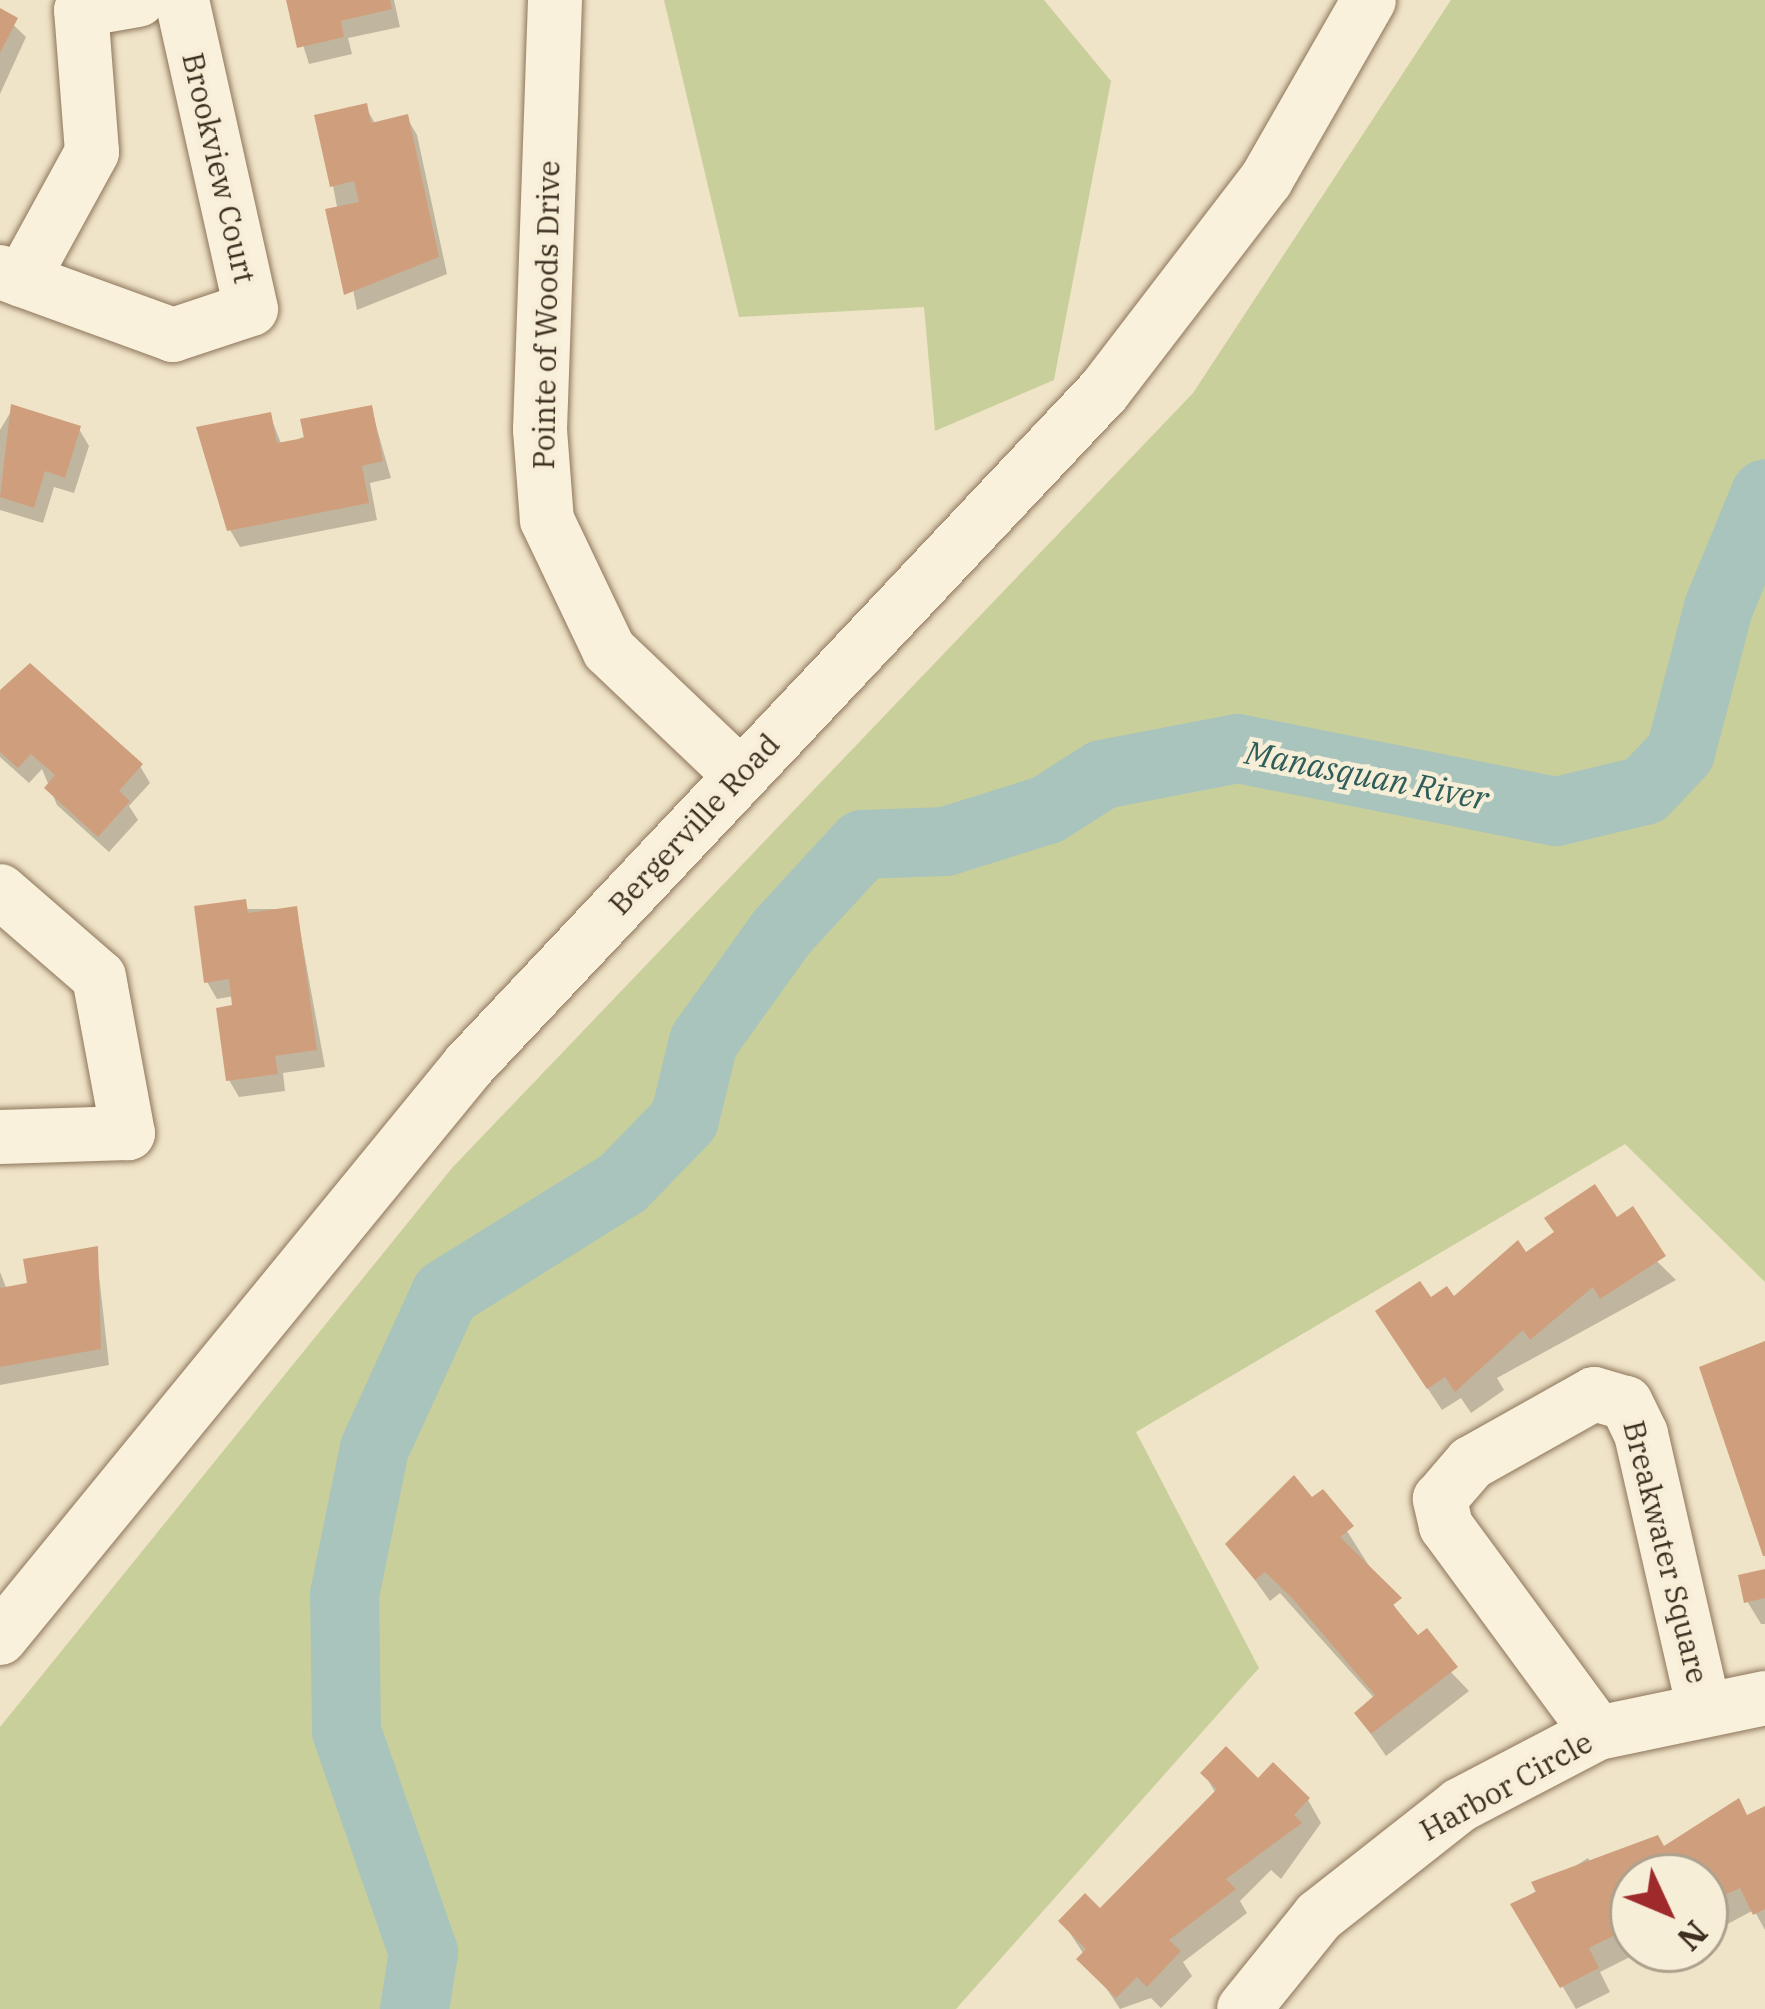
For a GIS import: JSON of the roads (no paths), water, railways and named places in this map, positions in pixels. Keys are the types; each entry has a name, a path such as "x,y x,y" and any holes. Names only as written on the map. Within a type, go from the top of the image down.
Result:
{"street":[{"name":"Brookview Court","path":"138,0 81,10 92,152 11,276 173,335 251,309 182,0"},
{"name":"Pointe of Woods Drive","path":"555,0 539,430 547,520 609,650 739,774"},
{"name":"Bergerville Road","path":"0,1638 392,1155 1188,291 1369,0"},
{"path":"0,891 99,976 128,1133 0,1137"},
{"name":"Breakwater Square","path":"1598,1733 1447,1526 1440,1498 1472,1463 1594,1394 1626,1402 1641,1434 1704,1708"},
{"name":"Harbor Circle","path":"1244,2009 1319,1916 1389,1855 1598,1733 1765,1698"}],"waterway":[{"name":"Manasquan River","path":"414,2009 423,1952 346,1731 344,1594 374,1448 445,1293 622,1183 684,1119 703,1041 781,932 862,844 945,841 1047,809 1102,774 1237,748 1556,811 1644,790 1680,752 1718,607 1765,493"}]}
